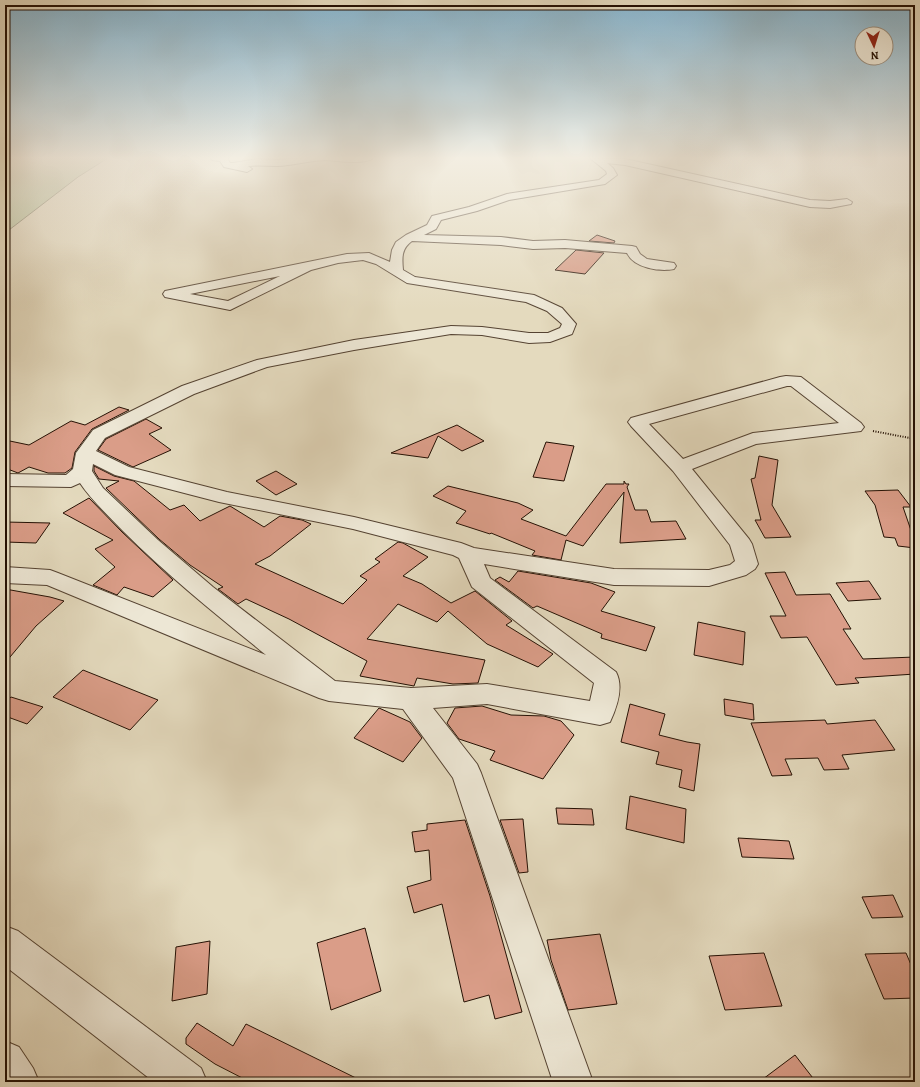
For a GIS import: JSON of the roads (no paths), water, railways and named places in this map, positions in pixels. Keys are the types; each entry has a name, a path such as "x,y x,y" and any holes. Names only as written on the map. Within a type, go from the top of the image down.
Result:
{"street":[{"path":"397,272 396,255 400,245 408,238 432,227 436,218 475,209"},
{"path":"537,245 553,238 606,236"},
{"path":"408,238 470,240 537,245 565,244 632,250 633,256 637,260 670,266"},
{"path":"5,480 71,481 84,462 98,434 188,390 263,363 354,345 451,330 482,331 529,338 550,338 567,331 569,324 563,314 545,303 529,298 412,280 369,257 318,263 301,268 170,294 230,306 309,266"},
{"path":"84,462 226,498 354,523 461,550 469,554 614,577 709,578 738,570 747,564 741,544 680,467 638,422 779,383 795,381 854,427 753,439 680,467"},
{"path":"84,462 96,492 150,545 205,593 330,691"},
{"path":"5,574 50,578 330,691 411,700 487,694 600,714 607,688 607,679 480,582 469,554"},
{"path":"411,700 466,773 573,1082"},
{"path":"5,944 187,1082"},
{"path":"5,1061 19,1082"}]}
